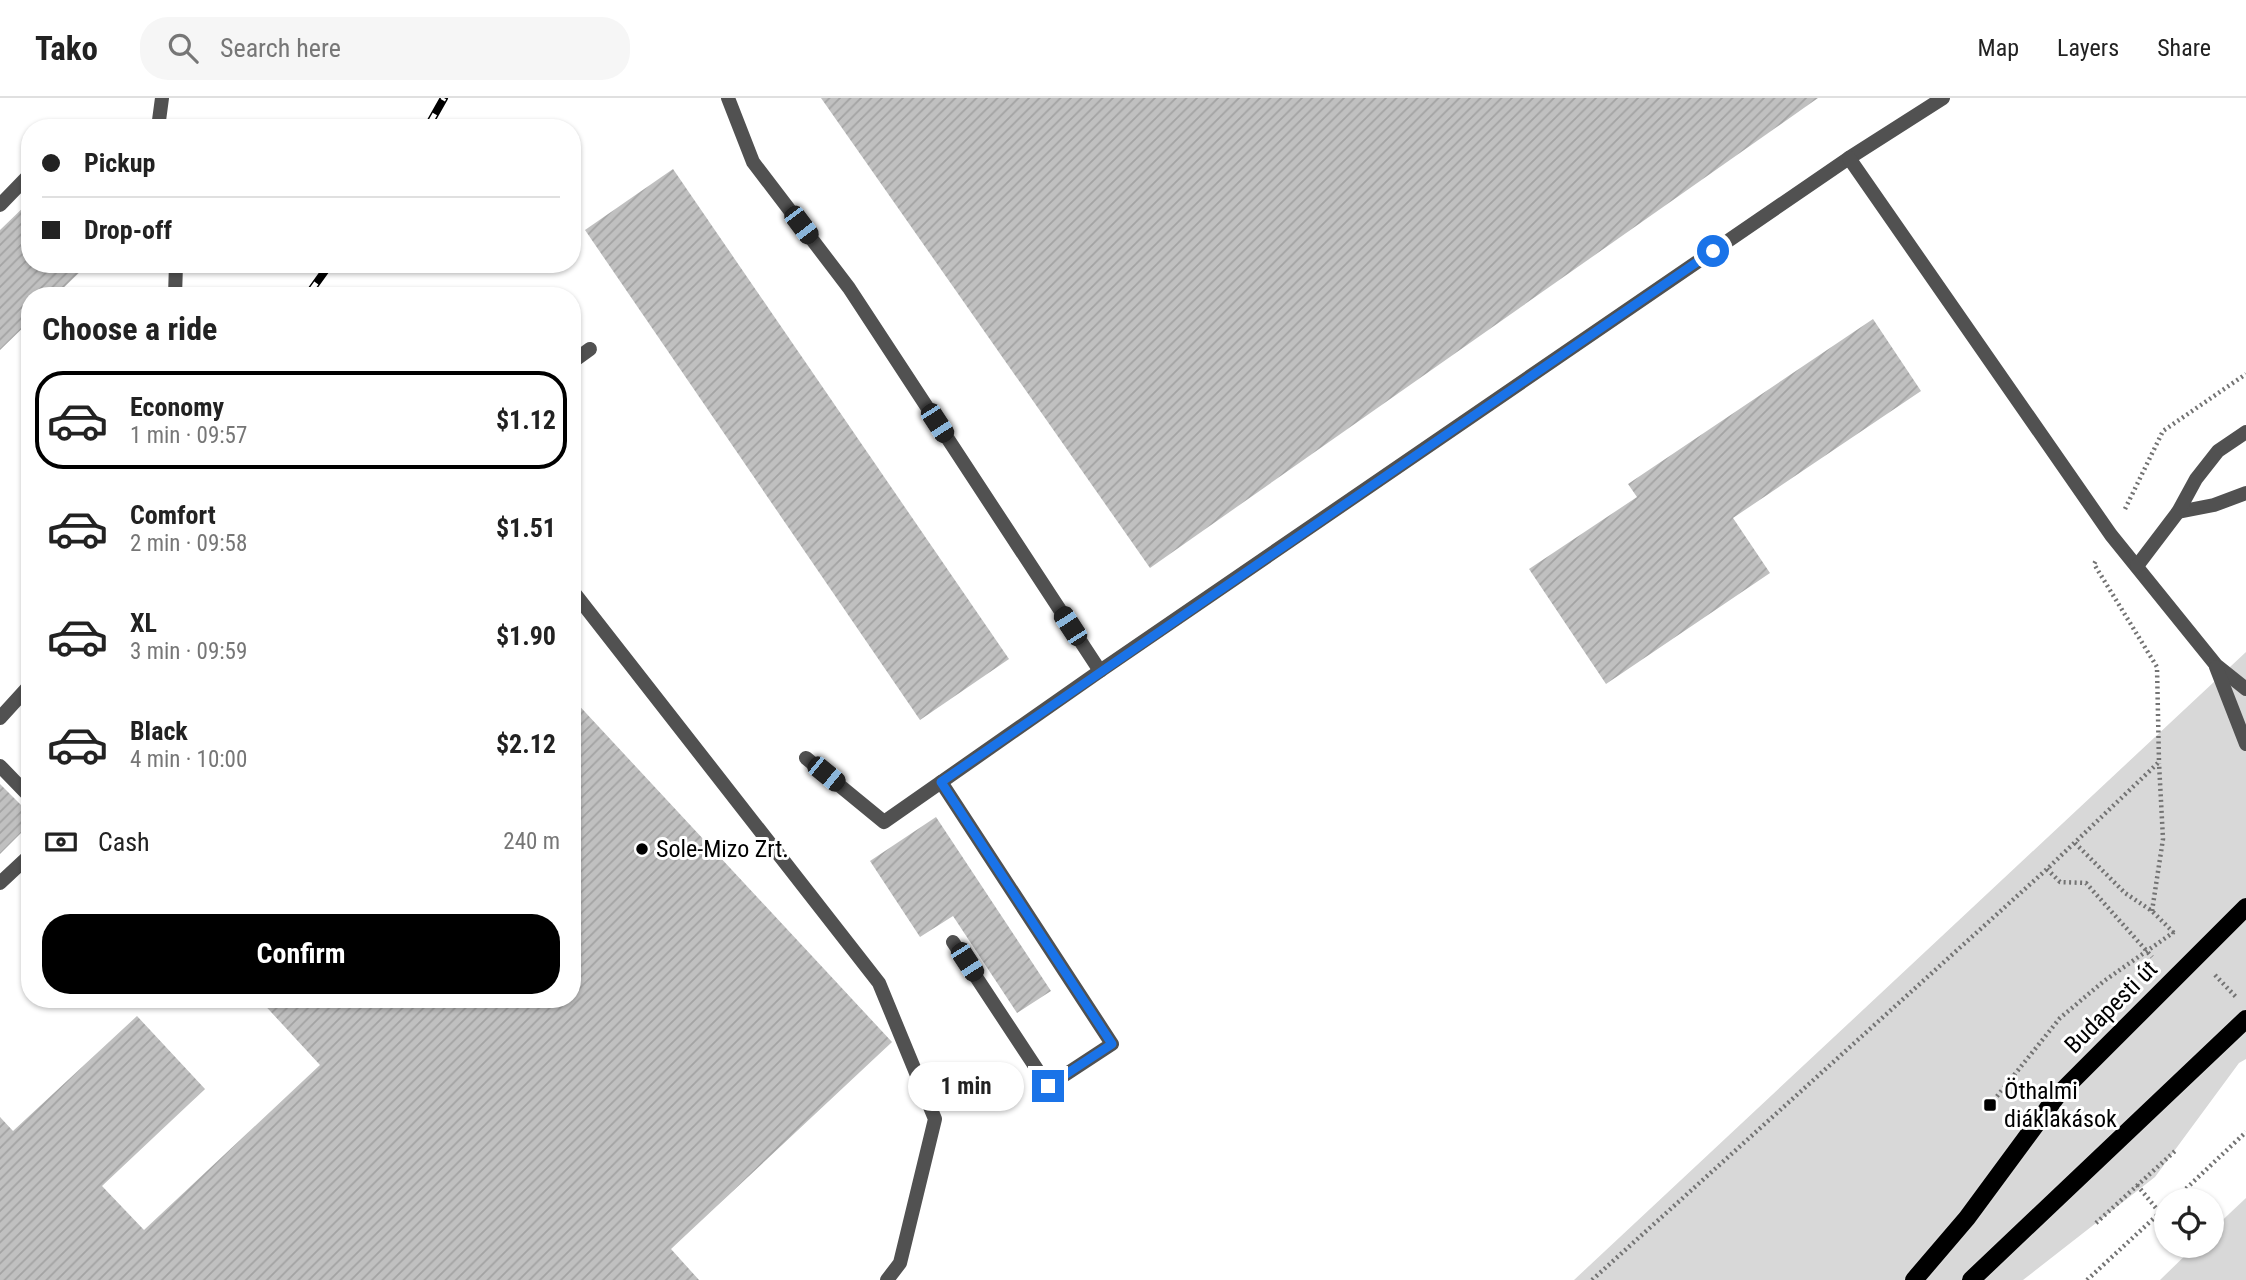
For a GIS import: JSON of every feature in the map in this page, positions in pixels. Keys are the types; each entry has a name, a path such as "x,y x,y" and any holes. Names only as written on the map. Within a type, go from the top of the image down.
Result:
{"main road":[{"name":"Budapesti út","path":"1914,1280 1967,1218 2057,1096 2246,907"},
{"path":"1971,1280 2246,1019"}],"lane":[{"path":"159,119 162,98"},
{"path":"728,98 753,162 849,288 1100,671"},
{"path":"806,758 884,822 1849,158 1943,98"},
{"path":"1849,158 2073,482 2216,665 2246,689"},
{"path":"0,205 21,183"},
{"path":"581,356 590,349"},
{"path":"2137,566 2178,512 2196,480 2218,451 2246,432"},
{"path":"2178,512 2214,505 2246,493"},
{"path":"581,602 879,984 935,1119 900,1264 887,1280"},
{"path":"2216,665 2246,744"},
{"path":"0,718 21,695"},
{"path":"0,766 21,788"},
{"path":"941,782 1112,1044 1048,1086 953,942"},
{"path":"0,883 21,863"}],"path":[{"path":"2152,911 2163,839 2159,762"},
{"path":"1592,1280 2075,843 2125,894 2152,911 2238,998"},
{"path":"2047,869 2060,883 2086,883 2150,955"},
{"path":"1990,1105 2060,1018 2104,981 2150,955 2174,932"},
{"path":"2187,1188 2246,1132"},
{"path":"2096,1223 2175,1151"},
{"path":"2137,1185 2154,1206"},
{"path":"2087,1280 2154,1219"}],"shaded area":[{"path":"2246,652 2246,1059 2239,1063 2155,1177 2023,1280 1574,1280"},
{"path":"2246,1198 2246,1280 2160,1280 2183,1258 2224,1258 2224,1219"}],"building":[{"path":"821,98 1818,98 1150,568"},
{"path":"673,169 1009,659 920,720 585,230"},
{"path":"21,210 21,273 79,273 64,287 21,287 21,330 0,350 0,230"},
{"path":"1873,319 1921,391 1733,518 1770,573 1606,684 1529,569 1637,497 1628,484"},
{"name":"Sole-Mizo Zrt.","path":"581,708 892,1042 671,1249 699,1280 0,1280 0,1117 13,1131 137,1016 205,1089 102,1186 144,1230 320,1065 267,1008 581,1008"},
{"path":"0,784 21,805 21,833 0,854"},
{"path":"936,817 1051,991 1017,1013 953,916 920,937 870,861"}],"railway":[{"path":"432,119 444,98"},
{"path":"313,287 324,273"}],"place":[{"name":"Sole-Mizo Zrt.","path":"642,849"},
{"name":"Öthalmi diáklakások","path":"1990,1105"}],"route":[{"path":"1048,1086 1112,1044 941,782 1713,251"}]}
